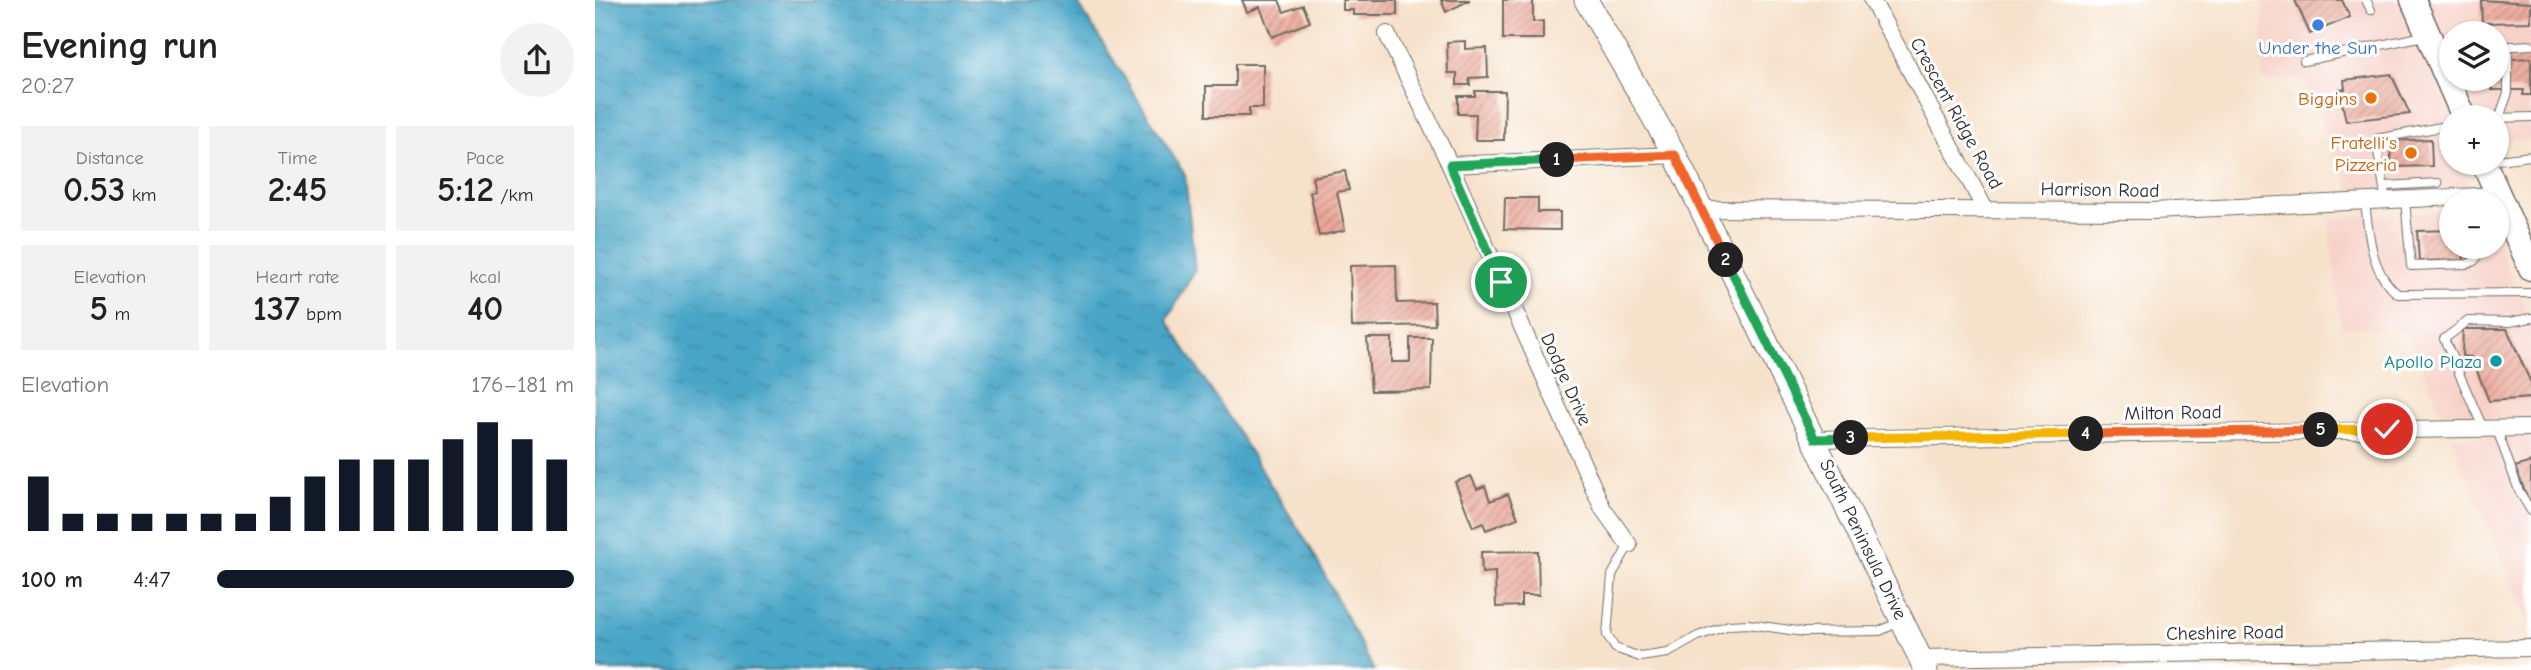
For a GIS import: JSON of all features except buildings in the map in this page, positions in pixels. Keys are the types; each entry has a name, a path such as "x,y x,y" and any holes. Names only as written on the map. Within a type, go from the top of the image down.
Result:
{"main road":[{"name":"South Peninsula Drive","path":"1586,0 1675,155 1923,664"},
{"path":"2413,0 2459,105"},
{"path":"2509,228 2531,268"}],"street":[{"name":"Crescent Ridge Road","path":"1872,0 1985,208"},
{"name":"Dodge Drive","path":"1387,34 1450,165 1603,509 1629,545"},
{"path":"1450,165 1675,155"},
{"name":"Harrison Road","path":"1701,208 2152,211 2365,202 2385,194 2405,200 2439,198"},
{"name":"Milton Road","path":"1815,439 2531,428"},
{"name":"Cheshire Road","path":"1923,664 2531,648"}],"lane":[{"path":"2366,0 2371,10"},
{"path":"2304,61 2435,45"},
{"path":"2509,46 2531,45"},
{"path":"2509,118 2531,117"},
{"path":"2438,183 2385,194 2376,139 2439,127"},
{"path":"2509,159 2531,156"},
{"path":"2405,200 2411,266 2468,264 2475,259"},
{"path":"2365,202 2371,245 2385,284 2398,294 2531,293"},
{"path":"2531,318 2511,322 2468,321 2444,339 2531,511"},
{"path":"1629,545 1612,575 1607,635 1615,648 1640,657 1668,653 1698,636 1728,625 1748,624 1804,632 1880,631 1903,619"}],"shaded area":[{"path":"2263,0 2404,0 2439,91 2447,105 2439,105 2439,175 2461,175 2472,189 2439,189 2439,193 2354,199 2303,81 2262,80"},
{"path":"2422,0 2531,0 2531,140 2509,140 2509,105 2465,105 2459,91 2509,91 2509,21 2439,21 2439,41"},
{"path":"2439,212 2439,259 2504,259 2531,323 2531,418 2444,419 2407,330 2341,327 2328,218"},
{"path":"2531,436 2531,628 2451,437"}],"water":[{"path":"595,0 1076,0 1185,175 1195,270 1167,320 1311,549 1374,670 595,670"}],"place":[{"name":"Under the Sun","path":"2318,25"},
{"name":"Biggins","path":"2371,98"},
{"name":"Fratelli's Pizzeria","path":"2411,153"},
{"name":"Apollo Plaza","path":"2496,361"}],"route":[{"path":"1501,282 1450,165 1675,155 1815,439 2387,429"}]}
